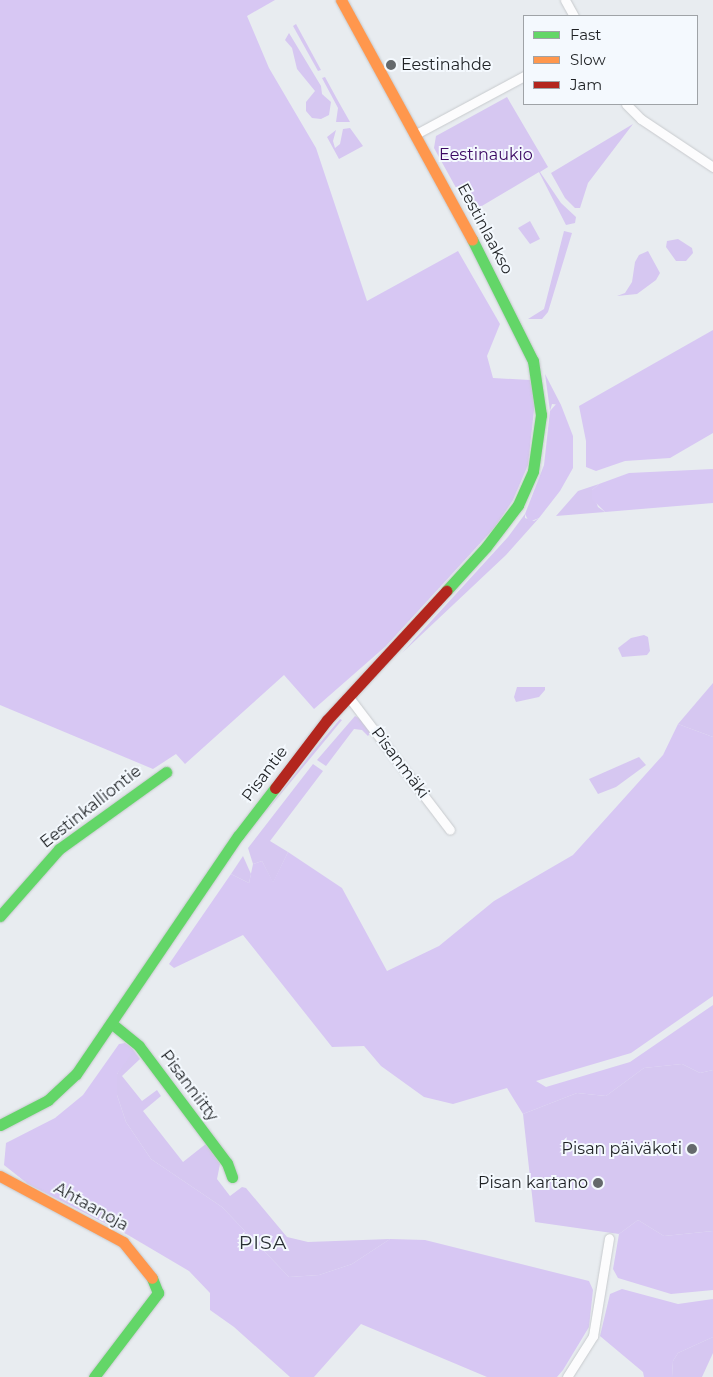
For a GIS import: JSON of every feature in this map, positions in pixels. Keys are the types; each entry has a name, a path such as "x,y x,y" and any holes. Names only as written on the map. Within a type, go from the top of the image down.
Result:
{"street":[{"name":"Eestinlaakso","path":"341,0 416,134 513,317 533,361 541,398 540,432"},
{"path":"565,0 573,15"},
{"path":"416,134 523,77"},
{"path":"627,105 641,119 713,167"},
{"name":"Pisantie","path":"0,1125 40,1105 60,1090 76,1074 238,836 348,696 506,522 527,486 540,432"},
{"name":"Pisanmäki","path":"348,696 450,830"},
{"name":"Eestinkalliontie","path":"0,916 59,848 166,772"},
{"name":"Pisanniitty","path":"111,1023 132,1038 144,1053 227,1163 232,1177"},
{"name":"Ahtaanoja","path":"0,1176 123,1242 156,1282 158,1293 94,1377"},
{"path":"567,1377 593,1336 609,1238"}],"green space":[{"path":"296,24 321,70 318,71 293,26"},
{"path":"289,33 321,86 322,94 331,102 329,115 321,119 312,118 306,111 306,102 315,91 297,69 292,48 285,40"},
{"path":"325,77 350,122 336,122 338,108 322,78"},
{"name":"Eestinaukio","path":"507,97 548,167 540,172 561,203 576,217 575,223 566,225 539,172 470,213 434,148 436,136"},
{"path":"633,124 588,183 580,208 575,208 565,198 551,173"},
{"path":"350,128 363,146 339,159 327,137 336,130 333,141 335,148 340,144 343,129"},
{"path":"530,221 540,239 530,244 518,228"},
{"path":"564,231 572,233 548,312 542,319 528,319 544,309"},
{"path":"678,239 692,248 693,253 686,261 676,261 666,247 667,241"},
{"path":"648,251 660,273 656,280 637,294 617,296 625,293 632,282 635,262 639,255"},
{"path":"545,374 561,405 552,404 550,411"},
{"path":"599,484 592,490 598,507 605,512 556,516 578,491"},
{"path":"525,514 525,518 534,521 539,518 506,555 402,653 508,537"},
{"path":"644,635 648,637 650,651 647,655 622,657 618,648 631,638"},
{"path":"713,683 713,737 678,724"},
{"path":"517,687 545,687 545,690 539,697 516,702 514,697"},
{"path":"355,716 371,732 368,736 362,730 354,729 326,766 317,760"},
{"path":"340,719 342,720 265,813 313,751"},
{"path":"639,757 646,765 616,787 598,794 589,779"},
{"path":"313,764 323,771 270,841 288,852 273,883 262,861 253,864 248,848"},
{"path":"243,856 251,874 249,883 231,874"},
{"path":"132,1048 140,1059 122,1076 142,1101 157,1090 161,1096 143,1111 183,1162 207,1143 220,1164 217,1179 230,1196 242,1187 246,1188 287,1237 308,1242 390,1239 352,1264 319,1275 289,1277 222,1207 151,1159 126,1122 117,1095 117,1074"},
{"path":"682,1064 700,1073 713,1070 713,1231 664,1236 638,1220 619,1234 535,1222 523,1114 577,1093 606,1096 644,1068"},
{"path":"713,1337 713,1353 702,1377 672,1377 673,1361 678,1353"}],"shaded area":[{"path":"0,0 275,0 247,16 269,68 316,148 367,301 458,251 500,324 487,356 493,378 530,380 535,401 528,465 513,500 495,527 386,646 314,709 284,675 185,764 176,754 153,769 0,705"},
{"path":"713,330 713,433 670,458 625,461 596,471 586,467 586,441 579,406"},
{"path":"557,403 561,405 573,436 573,468 560,491 539,518 529,522 525,514 544,465 550,411"},
{"path":"713,469 713,503 605,512 592,499 592,490 599,484 629,473"},
{"path":"678,724 713,737 713,996 631,1053 536,1081 546,1087 630,1062 713,1005 713,1070 700,1073 682,1064 644,1068 606,1096 577,1093 523,1114 507,1088 453,1104 424,1097 381,1066 364,1046 332,1047 243,935 174,968 169,964 231,874 249,883 253,864 262,861 273,882 288,852 342,888 387,971 439,946 494,901 573,855 663,755"},
{"path":"125,1043 132,1048 132,1053 117,1074 117,1095 126,1122 151,1159 222,1207 289,1277 319,1275 352,1264 390,1239 425,1240 589,1281 593,1290 589,1327 563,1370 557,1377 487,1377 361,1324 314,1377 290,1377 234,1327 210,1310 210,1293 189,1271 128,1235 28,1184 4,1165 6,1143 55,1118 83,1095 119,1044"},
{"path":"638,1220 664,1236 713,1231 713,1290 671,1294 618,1278 613,1269 619,1234"},
{"path":"622,1289 678,1304 713,1299 713,1337 678,1353 673,1361 672,1377 644,1377 643,1372 600,1336 610,1294"}],"traffic: fast":[{"path":"446,591 486,547 518,505 533,471 541,415 533,361 472,239"},
{"path":"0,916 59,849 166,772"},
{"path":"0,1125 48,1100 76,1074 238,836 275,788"},
{"path":"111,1023 139,1046 227,1163 232,1177"},
{"path":"94,1377 158,1293 152,1278"}],"traffic: slow":[{"path":"341,0 472,239"},
{"path":"0,1176 123,1242 152,1278"}],"traffic: jam":[{"path":"275,788 327,720 446,591"}],"place":[{"name":"Eestinahde","path":"391,65"},
{"name":"Pisan päiväkoti","path":"692,1149"},
{"name":"Pisan kartano","path":"598,1183"}],"district":[{"name":"PISA","path":"263,1243"}]}
